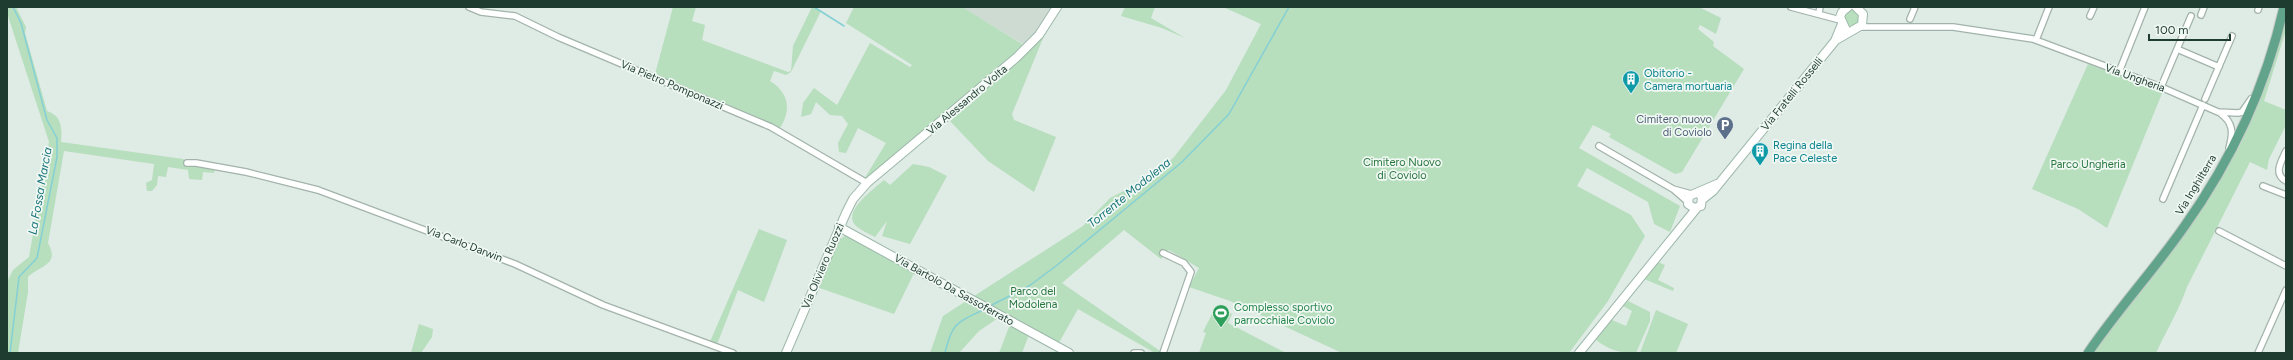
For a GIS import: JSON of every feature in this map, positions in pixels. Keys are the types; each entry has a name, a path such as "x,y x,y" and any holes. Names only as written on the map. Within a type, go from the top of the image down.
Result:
{"main road":[{"name":"Via Inghilterra","path":"2088,353 2183,229 2204,198 2248,116 2267,68 2284,7"}],"street":[{"name":"Via Pietro Pomponazzi","path":"469,7 481,12 515,16 558,37 771,127 867,183"},
{"name":"Via Alessandro Volta","path":"867,183 1017,57 1039,35 1057,7"},
{"path":"1791,7 1821,12 1841,22 1861,20 1856,7"},
{"path":"1910,19 1915,7"},
{"path":"2036,40 2049,7"},
{"path":"2090,16 2094,7"},
{"path":"2119,72 2146,7"},
{"path":"2201,15 2204,7"},
{"path":"1821,12 1846,8"},
{"name":"Via Fratelli Rosselli","path":"1835,41 1846,8"},
{"path":"2161,87 2191,16"},
{"name":"Via Ungheria","path":"1861,20 1874,28 1953,27 2036,40 2161,87 2218,112 2230,123 2232,134 2222,166"},
{"name":"Via Fratelli Rosselli","path":"1694,201 1717,184 1835,41 1861,20"},
{"name":"Via Ungheria","path":"2016,36 2051,46"},
{"path":"2206,99 2232,36"},
{"path":"2177,49 2219,67"},
{"name":"Via Ungheria","path":"2218,112 2234,114 2242,112 2258,89"},
{"path":"2163,199 2203,105"},
{"path":"1579,353 1680,228 1694,201 1599,146"},
{"path":"2286,151 2279,172 2280,177 2286,181"},
{"name":"Via Carlo Darwin","path":"187,163 196,163 246,172 318,190 515,264 603,305 733,353"},
{"name":"Via Oliviero Ruozzi","path":"786,353 839,227 853,200 867,183"},
{"path":"2263,186 2286,195"},
{"name":"Via Bartolo Da Sassoferrato","path":"839,227 1069,353"},
{"path":"2219,231 2286,266"},
{"path":"1163,253 1184,263 1190,272 1163,353"},
{"path":"2258,353 2286,290"},
{"path":"1134,353 1141,353"}],"shaded area":[{"path":"961,7 1053,7 1028,47"}],"green space":[{"path":"7,7 16,7 26,27 25,33 47,111 56,116 60,123 61,142 183,159 187,163 215,166 214,173 203,172 202,180 189,179 188,170 168,167 166,177 158,176 157,185 152,191 147,191 146,183 152,180 154,164 64,151 48,243 52,256 47,264 28,277 28,292 18,353 7,353 7,282 13,270 29,257 49,142 7,13"},
{"path":"673,7 696,7 692,21 705,25 702,40 788,72 791,71 793,46 812,7 821,11 791,72 786,75 774,71 770,81 782,92 787,104 785,117 778,131 654,78"},
{"path":"854,7 962,7 1027,47 1050,21 1012,114 1014,120 1056,137 1034,192 988,161 950,121 987,90 986,83 967,99 963,97 863,181 886,143 858,128 846,153 839,152 838,143 848,124 842,116 830,115 816,102 811,114 801,117 803,103 814,88 837,105 870,43 910,67 912,65 846,23"},
{"path":"1125,7 1155,7 1151,18 1185,38 1162,28 1121,16"},
{"name":"Cimitero Nuovo di Coviolo","path":"1223,7 1699,7 1721,18 1716,34 1700,25 1698,29 1714,42 1713,46 1744,69 1682,172 1675,174 1609,137 1611,134 1593,125 1579,148 1680,206 1670,232 1654,224 1648,202 1587,168 1577,186 1631,215 1645,236 1608,301 1569,353 1342,353 1230,301 1189,287 1199,268 1169,250 1161,259 1124,230 1062,283 1163,353 1155,353 1078,309 1057,346 1030,332 1022,353 999,353 1011,322 1001,316 979,331 959,353 930,353 943,316 1083,226 1110,198 1155,175 1174,157 1226,90 1261,24"},
{"path":"1852,10 1859,15 1860,18 1855,25 1852,26 1845,21 1844,18 1849,11"},
{"path":"2286,12 2286,30 2264,101 2286,110 2286,125 2269,159 2267,170 2250,162 2187,287 2156,353 2092,353 2226,168 2240,145 2265,87"},
{"name":"Parco Ungheria","path":"2088,64 2163,91 2107,228 2078,209 2032,189"},
{"path":"913,164 929,167 947,176 910,244 882,236 887,221 875,237 856,226 853,220 853,214 856,207 867,194 884,180 890,185"},
{"path":"759,229 787,240 764,302 738,290 716,347 709,344"},
{"path":"845,236 856,236 916,269 894,314 814,286 837,241"},
{"path":"1658,262 1665,265 1658,280 1674,288 1673,291 1644,279"},
{"path":"1628,301 1650,312 1650,321 1636,353 1614,350 1595,339 1612,320 1626,326 1632,311 1623,306"},
{"name":"Complesso sportivo parrocchiale Coviolo","path":"1216,306 1232,314 1228,323 1286,353 1199,353 1206,333 1203,332"},
{"path":"1656,310 1688,324 1676,353 1640,353"},
{"path":"419,324 433,329 432,337 421,353 411,353"}],"waterway":[{"name":"La Fossa Marcia","path":"10,353 19,277 37,258 57,157 57,138 47,120 21,23 13,7"},
{"path":"814,7 844,26"},
{"name":"Torrente Modolena","path":"990,306 1029,286 1056,266 1182,162 1229,114 1289,7"},
{"name":"Torrente Modolena","path":"945,353 950,335 956,325 983,310"}],"place":[{"name":"Obitorio - Camera mortuaria","path":"1631,94"},
{"name":"Cimitero nuovo di Coviolo","path":"1725,140"},
{"name":"Regina della Pace Celeste","path":"1760,166"},
{"name":"Complesso sportivo parrocchiale Coviolo","path":"1221,328"}],"park label":[{"name":"Parco del Modolena","path":"1033,297"}]}
